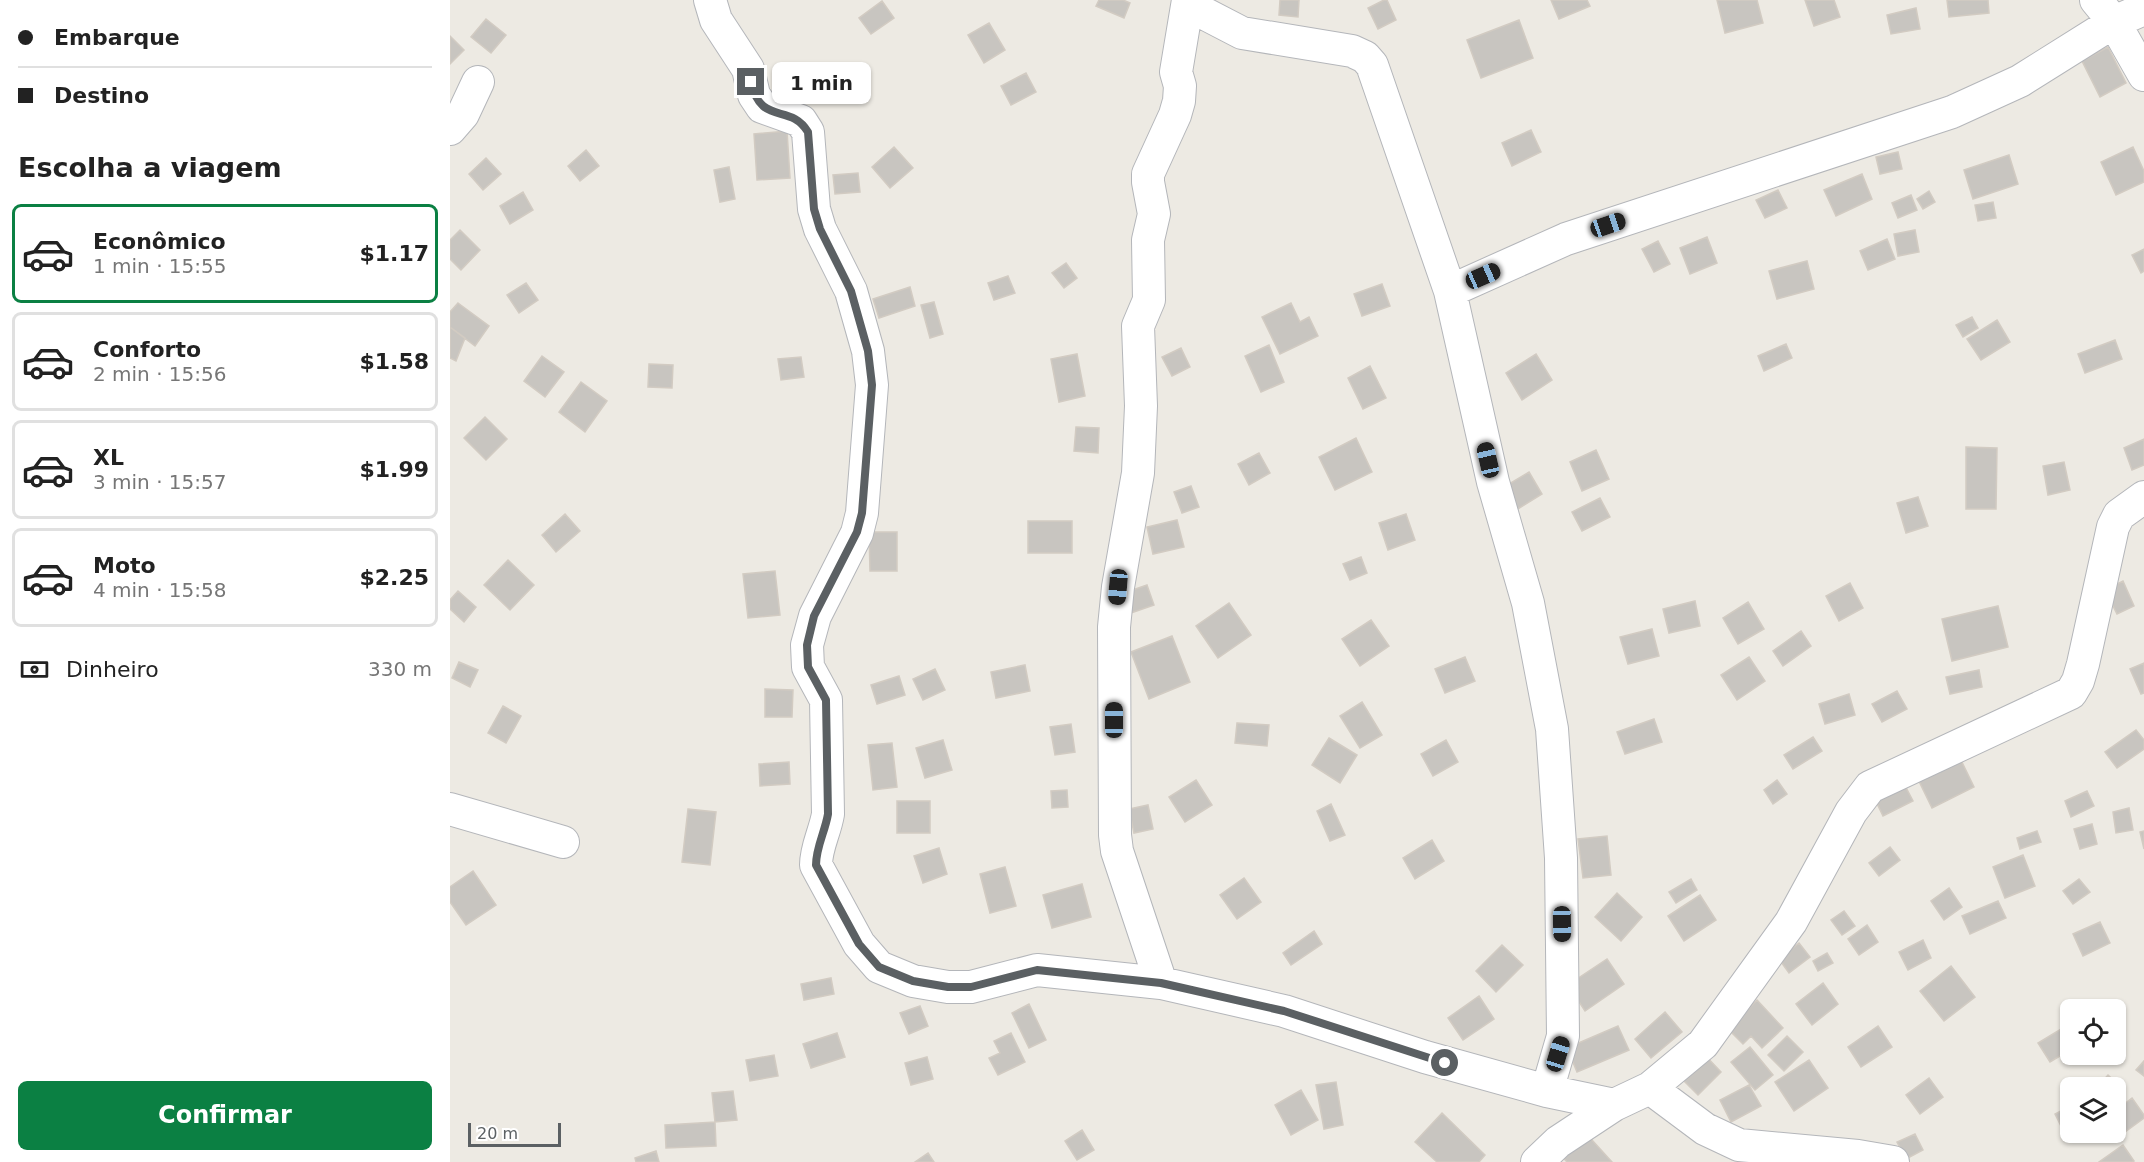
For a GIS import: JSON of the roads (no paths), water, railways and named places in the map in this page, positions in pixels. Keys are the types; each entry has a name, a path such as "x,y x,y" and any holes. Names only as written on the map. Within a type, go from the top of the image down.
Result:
{"street":[{"path":"711,0 716,20 748,69 754,95 762,107 801,121 808,132 814,209 820,229 851,291 869,362 872,385 862,513 857,532 814,616 807,645 808,667 826,700 828,814 825,830 816,851 816,865 859,944 879,967 913,981 948,987 971,987 1037,970 1161,983 1284,1011 1425,1057 1547,1091 1614,1105"},
{"path":"1161,983 1114,836 1114,627 1118,587 1138,473 1141,406 1138,326 1149,300 1148,240 1154,214 1148,174 1179,101 1180,86 1176,72 1188,3 1242,33 1353,51 1365,57 1372,65 1450,291 1493,482 1528,603 1552,729 1561,858 1563,1036 1547,1091"},
{"path":"1450,291 1566,239 1952,112 2020,81 2105,11 2144,9"},
{"path":"2105,11 2144,75"},
{"path":"450,129 463,114 478,82"},
{"path":"1538,1162 1558,1142 1614,1105 1650,1088 1703,1044 1791,922 1851,812 1870,787 2072,693 2083,664 2112,527 2119,515 2144,497"},
{"path":"450,809 563,842"},
{"path":"1650,1088 1705,1129 1739,1145 1858,1156 1893,1162"}]}
